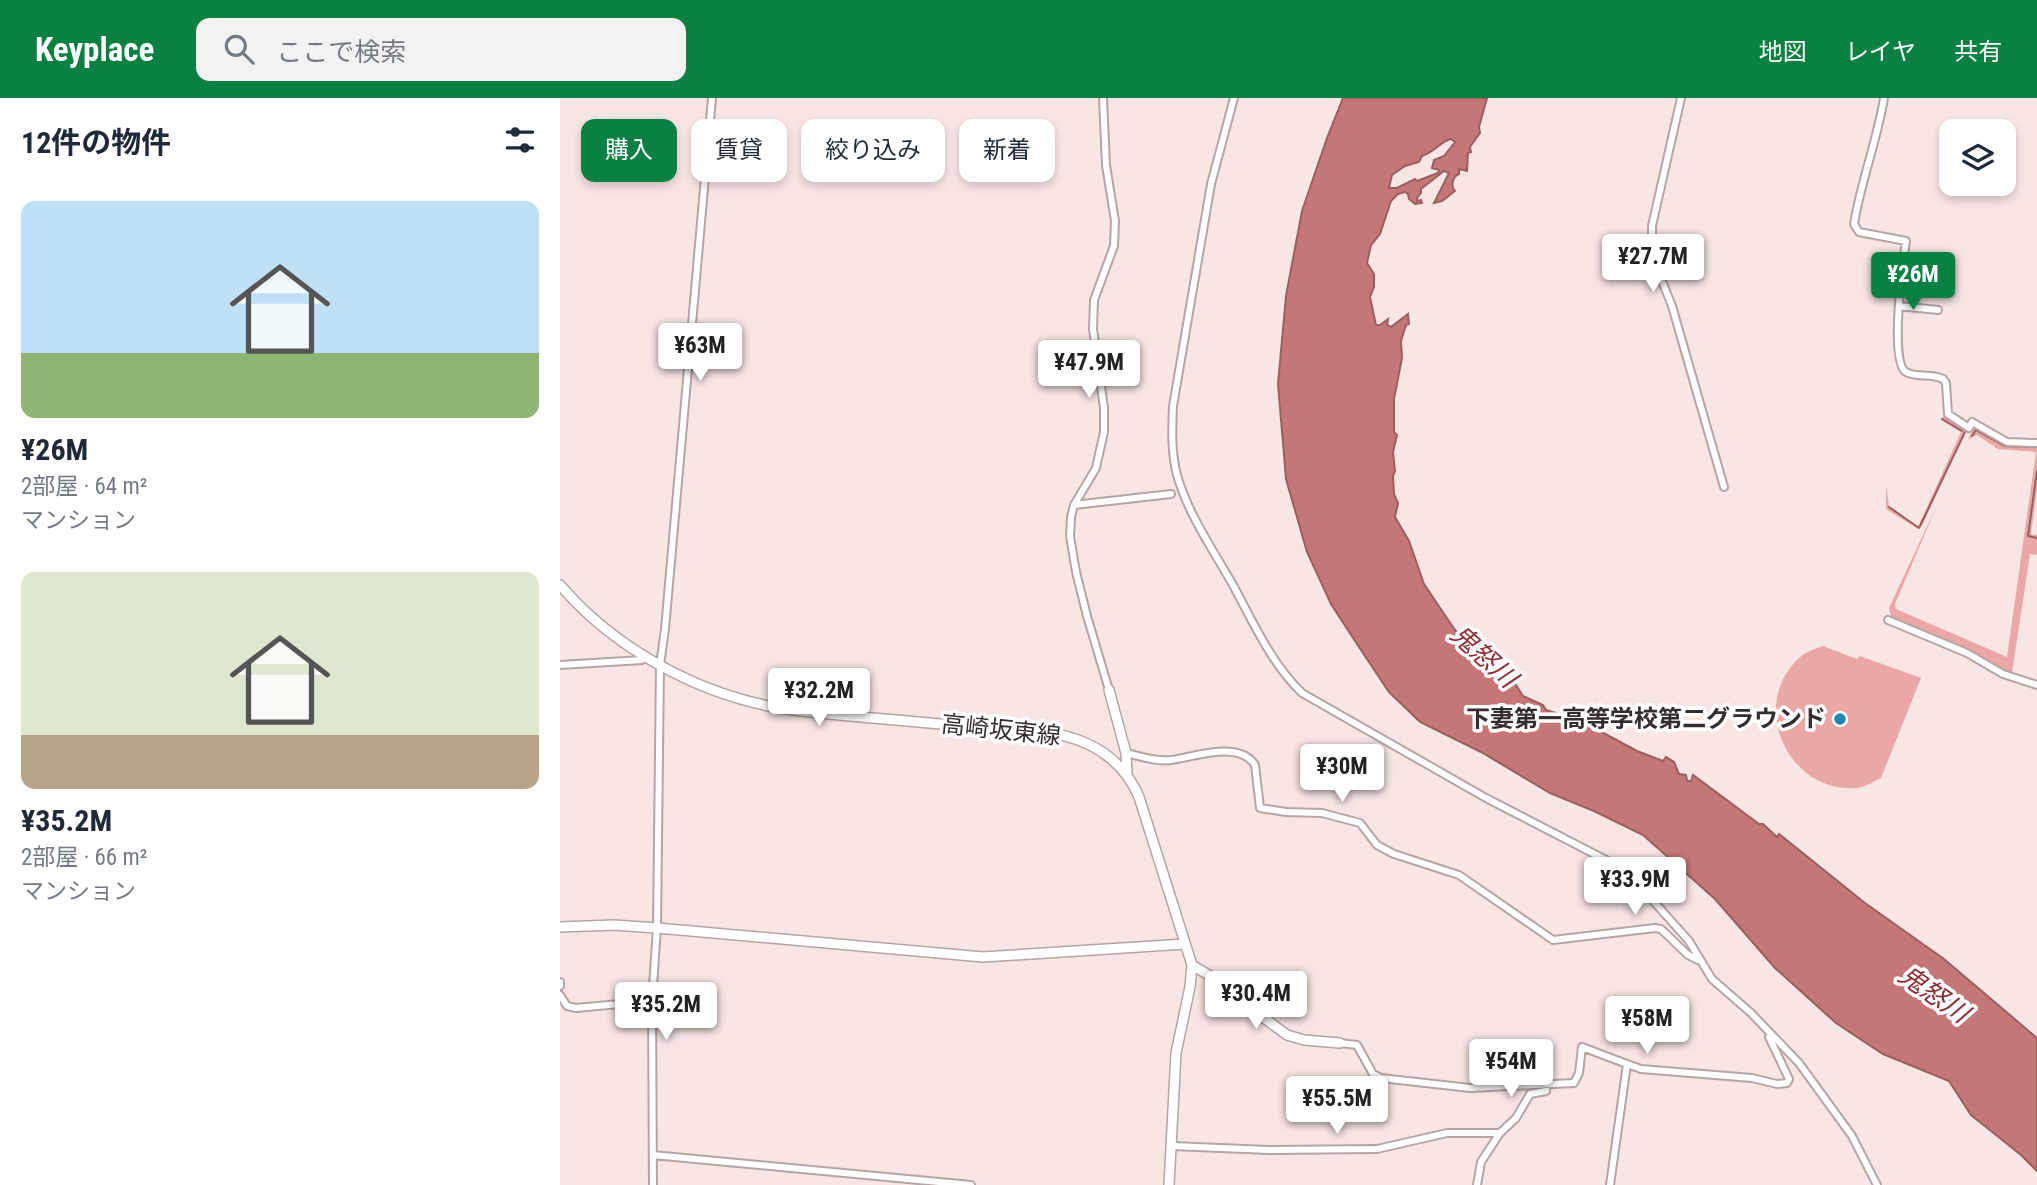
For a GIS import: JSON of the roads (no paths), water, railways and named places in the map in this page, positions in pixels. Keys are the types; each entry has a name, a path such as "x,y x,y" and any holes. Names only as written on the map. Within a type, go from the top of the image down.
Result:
{"main road":[{"name":"高崎坂東線","path":"560,585 596,620 647,657 721,692 774,707 1068,736 1102,751 1127,775 1139,797 1192,965 1189,994 1176,1053 1169,1185"},
{"path":"1109,690 1126,753 1127,775"},
{"path":"560,927 614,925 657,928 983,957 1185,944"},
{"path":"1192,965 1235,990 1264,1018 1287,1035 1304,1040 1340,1043"}],"street":[{"path":"653,1185 652,1001 657,928 660,665 666,629 712,98"},
{"path":"1103,98 1106,165 1115,221 1114,246 1094,300 1093,329 1104,408 1104,432 1096,468 1074,505 1070,536 1076,572 1109,690"},
{"path":"1234,98 1211,184 1173,406 1172,443 1177,475 1192,513 1261,637 1288,679 1302,693 1486,798 1608,861 1639,885 1689,941 1712,979 1800,1063 1852,1136 1877,1185"},
{"path":"1681,98 1652,226 1651,248 1672,306 1724,486"},
{"path":"1884,98 1875,147 1863,182 1854,224 1859,232 1906,241 1899,306 1899,356 1903,369 1943,379 1946,383 1948,414 1963,425 1969,428 1972,422 2007,442 2037,443"},
{"path":"1899,306 1938,310"},
{"path":"1074,505 1171,494"},
{"path":"1888,620 1968,653 2003,674 2037,685"},
{"path":"560,665 642,660 647,657"},
{"path":"1126,753 1169,760 1213,751 1241,754 1255,765 1260,808 1322,813 1360,823 1377,845 1394,854 1459,875 1553,940 1655,928 1661,929 1688,955 1700,961"},
{"path":"560,995 567,1006 576,1008 652,1001"},
{"path":"1340,1043 1357,1045 1373,1074 1381,1078 1470,1088 1574,1083 1579,1073 1582,1047 1641,1069 1787,1083 1787,1070 1765,1029"},
{"path":"1611,1185 1627,1064"},
{"path":"1476,1185 1481,1162 1500,1133 1516,1118 1530,1094 1546,1091 1547,1083"},
{"path":"1172,1146 1269,1150 1377,1149 1447,1133 1500,1133"},
{"path":"653,1155 971,1185"}],"water":[{"name":"鬼怒川","path":"1343,98 1487,98 1479,127 1480,133 1468,153 1467,171 1459,169 1459,174 1453,181 1455,191 1442,201 1434,203 1449,173 1444,171 1421,189 1417,201 1421,200 1422,203 1415,204 1405,192 1398,194 1391,201 1380,234 1371,245 1367,263 1374,274 1374,287 1370,297 1376,325 1388,319 1387,325 1391,327 1408,314 1409,324 1406,325 1401,341 1402,358 1394,399 1394,432 1397,435 1393,452 1393,476 1394,494 1398,503 1395,517 1409,541 1424,584 1455,630 1482,661 1514,682 1523,696 1543,705 1546,710 1581,721 1637,751 1663,761 1666,757 1674,762 1679,774 1686,775 1687,781 1691,781 1693,775 1759,824 1763,824 1777,837 1779,834 1865,903 1944,959 2037,1038 2037,1171 1971,1115 1949,1081 1883,1054 1836,1023 1775,968 1715,899 1643,835 1550,793 1481,752 1420,722 1389,692 1331,604 1307,552 1286,479 1278,384 1286,296 1302,211","holes":["1447,140 1455,142 1444,156 1434,160 1432,168 1439,170 1438,173 1417,181 1415,179 1397,188 1389,188 1392,175 1405,166 1419,162 1422,156"]}],"waterway":[{"path":"1942,419 1962,431"},
{"path":"1972,436 1976,430 2005,446 2037,447"},
{"path":"1889,507 1919,528 1965,432"},
{"path":"2037,471 2028,536 2037,538"}],"place":[{"name":"下妻第一高等学校第二グラウンド","path":"1840,719"}]}
